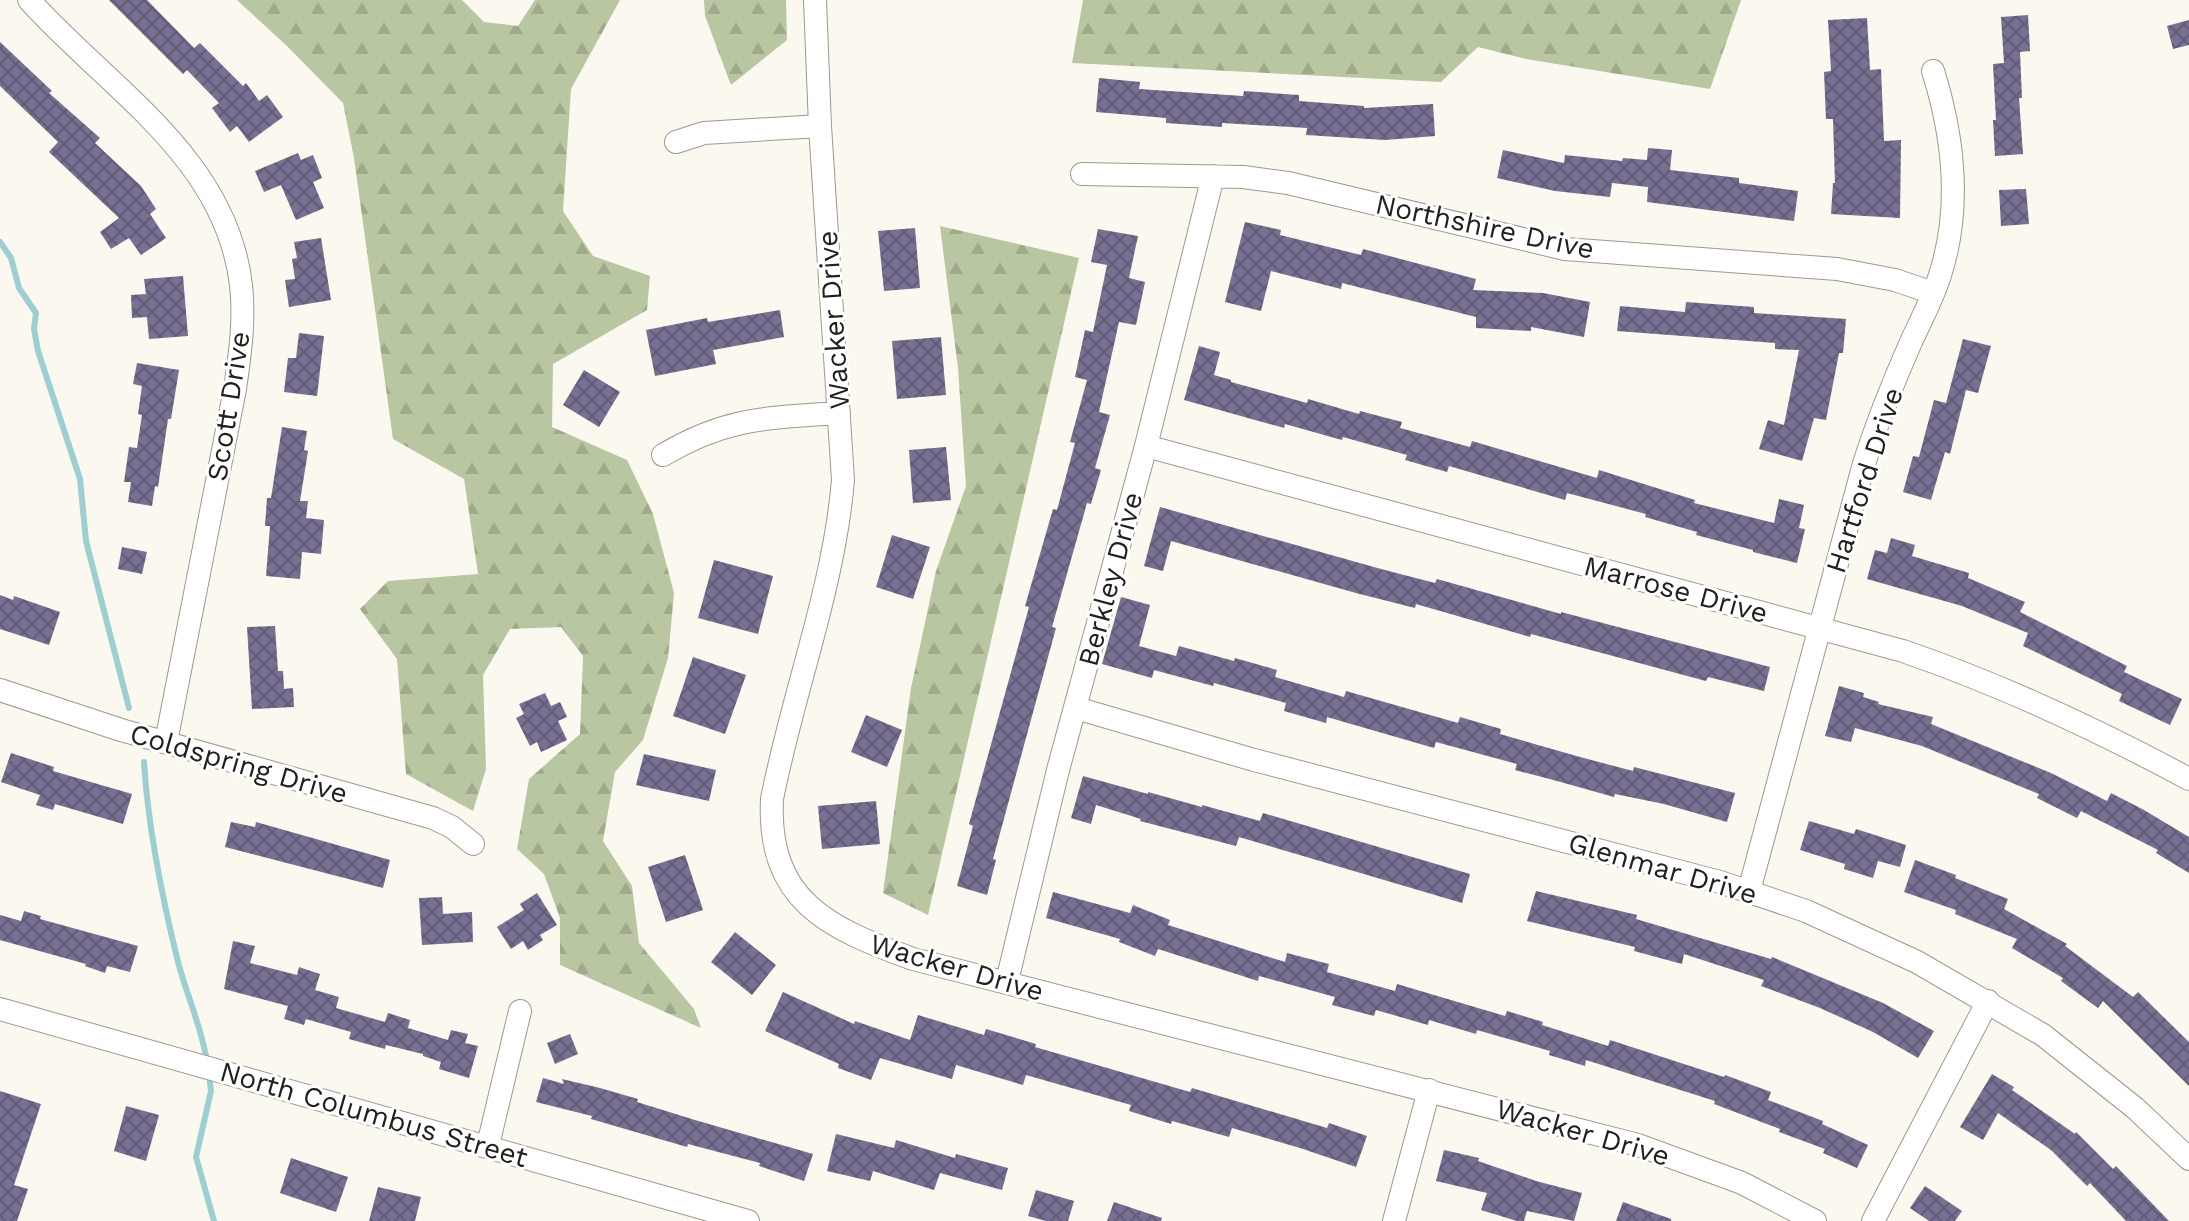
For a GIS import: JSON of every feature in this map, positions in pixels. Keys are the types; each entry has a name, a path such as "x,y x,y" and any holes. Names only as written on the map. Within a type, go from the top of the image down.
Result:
{"street":[{"name":"Scott Drive","path":"29,0 181,150 219,207 239,268 242,336 235,389 166,742"},
{"name":"Wacker Drive","path":"815,0 843,480 841,510 829,569 772,799 770,828 776,856 789,883 808,905 831,924 857,939 941,967 1007,981 1638,1145 1742,1183 1815,1221"},
{"name":"Hartford Drive","path":"1749,891 1874,431 1933,293 1947,248 1954,190 1949,129 1933,71"},
{"path":"676,142 704,133 820,126"},
{"name":"Northshire Drive","path":"1082,174 1213,176 1288,183 1565,249 1837,269 1895,280 1933,293"},
{"name":"Berkley Drive","path":"1007,981 1058,770 1146,446 1213,176"},
{"path":"663,455 704,433 735,422 839,413"},
{"name":"Marrose Drive","path":"1146,446 1903,651 2027,698 2189,779"},
{"name":"Coldspring Drive","path":"0,690 62,712 433,818 452,827 473,844"},
{"name":"Glenmar Drive","path":"1076,708 1254,760 1749,891 1806,911 1872,940 1988,1001 2043,1035 2090,1070 2189,1159"},
{"path":"1873,1221 1988,1001"},
{"name":"North Columbus Street","path":"0,1009 488,1145 675,1212 748,1221"},
{"path":"488,1145 520,1011"},
{"path":"1394,1221 1429,1090"}],"green space":[{"path":"237,0 462,0 484,22 518,26 535,0 620,0 571,89 563,211 593,256 650,276 647,310 553,364 552,427 627,460 653,514 674,593 668,658 643,740 615,772 603,841 632,886 639,943 694,1009 701,1028 560,965 560,918 544,874 517,849 529,779 580,734 583,656 561,627 510,629 483,675 486,769 473,811 406,774 397,659 360,609 388,581 478,574 464,479 393,439 354,158 343,103"},
{"path":"704,0 786,0 787,40 731,85 705,16"},
{"path":"1083,0 1741,0 1710,89 1526,59 1478,47 1441,82 1072,63"},
{"path":"940,226 1079,258 928,915 883,893 911,688 936,571 966,486 958,368"}],"building":[{"path":"109,0 147,0 194,48 200,43 243,86 246,83 259,101 267,95 283,117 249,142 237,126 230,132 212,108 219,103 187,70 183,74"},
{"path":"2028,15 2030,51 2020,52 2023,154 1995,156 1993,64 2004,63 2001,17"},
{"path":"1867,18 1870,70 1881,69 1884,141 1901,140 1900,218 1831,214 1835,183 1833,119 1826,119 1824,72 1831,71 1828,20"},
{"path":"2189,20 2189,45 2173,49 2167,26"},
{"path":"0,42 52,91 49,93 100,138 95,143 141,186 156,209 150,214 166,238 141,255 129,238 111,249 100,232 119,218 49,152 58,142 0,86"},
{"path":"1099,78 1140,82 1139,89 1243,96 1244,91 1299,95 1299,101 1364,108 1433,104 1435,136 1385,140 1306,135 1307,128 1166,123 1166,118 1096,112"},
{"path":"1648,148 1672,150 1670,170 1739,178 1739,183 1798,191 1794,221 1647,202 1648,187 1612,183 1610,197 1555,191 1497,178 1503,150 1564,163 1565,155 1622,161 1623,158 1647,160"},
{"path":"298,153 301,160 313,155 322,178 313,182 324,208 296,220 281,185 264,192 255,171"},
{"path":"2026,189 2029,224 2001,226 1999,190"},
{"path":"1245,222 1281,230 1280,235 1361,255 1363,249 1476,279 1473,290 1543,293 1590,302 1584,337 1531,327 1531,331 1476,328 1476,317 1342,283 1341,289 1271,271 1261,311 1225,302"},
{"path":"915,228 920,288 884,291 878,231"},
{"path":"1098,229 1138,236 1129,278 1145,282 1136,325 1119,322 1099,412 1110,415 1095,468 1101,470 1091,504 1087,503 1052,627 1056,628 993,859 996,860 987,895 957,886 973,826 969,824 1029,607 1025,606 1053,509 1057,510 1075,443 1070,442 1087,380 1075,377 1085,330 1093,332 1107,265 1091,262"},
{"path":"321,238 331,300 289,307 285,280 295,279 292,259 297,258 294,242"},
{"path":"183,276 188,336 149,339 147,317 132,318 131,295 146,294 144,279"},
{"path":"1686,302 1754,307 1754,313 1846,319 1843,353 1839,353 1826,420 1814,418 1802,461 1759,449 1768,420 1784,425 1799,350 1775,349 1775,343 1617,331 1620,306 1685,312"},
{"path":"780,310 784,337 713,350 716,364 655,376 646,330 707,318 708,322"},
{"path":"299,333 324,336 317,396 284,392 288,358 296,358"},
{"path":"941,337 946,395 897,399 892,341"},
{"path":"1963,339 1991,346 1978,393 1966,390 1950,454 1945,452 1931,500 1903,492 1913,456 1919,457 1934,400 1946,403"},
{"path":"1199,346 1220,352 1214,375 1231,382 1307,403 1308,399 1359,414 1360,411 1402,422 1400,428 1470,447 1472,441 1597,478 1599,470 1695,500 1694,503 1774,523 1779,499 1804,505 1799,528 1805,529 1797,563 1696,535 1697,532 1645,517 1646,514 1567,493 1565,500 1449,466 1447,472 1405,460 1407,455 1343,437 1342,440 1285,424 1284,428 1184,400"},
{"path":"137,363 179,370 152,506 128,502 131,482 124,482 129,447 137,448 142,415 138,414 142,386 133,384"},
{"path":"584,370 620,392 599,427 563,405"},
{"path":"282,427 307,431 304,450 308,451 300,501 308,501 306,518 324,520 321,554 302,552 300,579 266,576 270,526 265,526 267,498 271,498"},
{"path":"946,447 951,500 913,503 909,450"},
{"path":"1160,507 1381,569 1435,583 1437,579 1770,667 1764,691 1708,677 1706,681 1531,634 1530,637 1416,604 1415,608 1171,541 1163,571 1144,566"},
{"path":"892,535 930,547 913,599 876,587"},
{"path":"1891,538 1915,545 1912,556 1969,573 1968,578 2025,602 2020,612 2127,666 2124,672 2182,699 2170,725 2119,701 2122,694 2023,646 2028,633 1962,606 1867,579 1875,550 1887,553"},
{"path":"122,547 147,552 142,574 118,569"},
{"path":"714,560 773,576 758,634 698,618"},
{"path":"0,595 13,600 14,596 60,612 49,645 0,629"},
{"path":"1121,597 1150,605 1139,646 1176,656 1179,646 1234,661 1235,658 1277,670 1275,677 1344,697 1346,691 1458,723 1460,717 1501,729 1500,734 1580,757 1633,771 1634,767 1735,793 1727,822 1664,804 1615,794 1614,797 1515,770 1517,764 1436,742 1434,748 1327,717 1326,723 1284,711 1286,703 1214,683 1213,686 1154,670 1152,678 1102,664"},
{"path":"275,626 278,671 283,671 284,689 293,688 294,707 252,709 247,627"},
{"path":"693,657 746,675 725,734 673,716"},
{"path":"1839,686 1864,693 1863,697 1878,704 1933,717 1931,724 2051,773 2107,801 2111,793 2144,810 2189,837 2189,873 2156,853 2158,850 2081,811 2077,818 2037,798 2039,794 1922,746 1855,728 1851,742 1825,736"},
{"path":"545,693 551,706 560,702 567,717 558,721 567,740 541,752 537,742 530,746 516,718 524,714 519,704"},
{"path":"866,715 902,730 887,767 851,752"},
{"path":"11,753 54,767 53,771 132,794 123,824 55,804 53,810 36,805 40,795 1,782"},
{"path":"644,754 716,770 709,801 636,785"},
{"path":"1083,776 1260,821 1263,813 1470,874 1462,903 1239,837 1236,846 1140,821 1096,805 1091,824 1071,818"},
{"path":"876,801 880,844 822,849 818,806"},
{"path":"1809,821 1854,834 1856,829 1906,845 1900,867 1878,861 1873,878 1844,869 1845,864 1800,850"},
{"path":"231,822 255,827 256,822 390,860 383,888 225,847"},
{"path":"685,855 703,910 666,922 648,867"},
{"path":"1915,860 2008,899 2004,909 2067,944 2065,946 2133,997 2138,992 2189,1042 2189,1086 2103,1001 2098,1008 2061,981 2063,978 2012,948 2017,939 1955,914 1956,910 1904,892"},
{"path":"1536,891 1637,915 1636,919 1772,957 1883,1003 1934,1031 1918,1058 1873,1032 1761,986 1764,980 1684,954 1682,964 1634,951 1635,947 1527,921"},
{"path":"1053,892 1130,913 1133,905 1170,920 1168,925 1285,962 1287,953 1329,964 1327,972 1395,991 1397,984 1505,1016 1507,1011 1608,1046 1610,1040 1725,1075 1771,1092 1768,1100 1823,1121 1822,1124 1868,1145 1857,1168 1823,1153 1825,1149 1714,1104 1715,1101 1586,1060 1585,1066 1549,1055 1550,1051 1429,1020 1428,1025 1376,1010 1374,1016 1332,1005 1335,997 1259,976 1258,981 1158,949 1155,956 1119,942 1120,939 1046,918"},
{"path":"537,893 557,925 540,935 543,940 528,950 523,941 511,949 497,927 524,910 520,904"},
{"path":"442,897 443,914 472,912 473,942 422,945 419,898"},
{"path":"24,911 41,916 40,919 138,946 130,972 107,966 105,973 86,964 0,940 0,915 21,921"},
{"path":"735,932 776,965 752,995 711,962"},
{"path":"233,941 255,946 250,963 297,975 299,967 320,974 315,990 339,997 336,1008 385,1022 388,1013 410,1020 408,1028 448,1040 451,1030 468,1034 465,1043 478,1046 469,1078 439,1069 441,1062 423,1054 386,1045 385,1049 349,1039 351,1032 306,1019 304,1025 284,1019 288,1006 224,989"},
{"path":"783,992 854,1024 855,1021 910,1040 918,1015 984,1035 986,1029 1036,1044 1035,1047 1190,1092 1192,1088 1327,1128 1329,1123 1367,1136 1356,1167 1232,1128 1229,1137 1172,1121 1171,1124 1129,1111 1131,1105 1026,1075 1023,1085 956,1065 952,1079 880,1058 871,1080 838,1068 839,1064 765,1031"},
{"path":"570,1034 578,1054 555,1064 547,1043"},
{"path":"1992,1074 2076,1132 2113,1169 2116,1166 2169,1221 2126,1221 2090,1183 2087,1186 2051,1150 1998,1113 1983,1140 1960,1127"},
{"path":"543,1078 600,1088 695,1120 813,1154 804,1181 759,1166 760,1163 688,1144 687,1147 591,1119 592,1116 536,1102"},
{"path":"0,1091 41,1104 14,1185 28,1189 17,1221 0,1221"},
{"path":"126,1106 159,1115 146,1161 114,1151"},
{"path":"836,1134 894,1148 896,1140 955,1158 956,1154 1008,1168 1002,1190 940,1173 934,1190 873,1171 870,1181 827,1171"},
{"path":"1444,1150 1479,1158 1478,1161 1536,1181 1582,1193 1574,1221 1527,1211 1524,1221 1517,1221 1481,1210 1487,1193 1436,1181"},
{"path":"291,1158 348,1177 336,1212 280,1193"},
{"path":"1925,1186 1962,1211 1955,1221 1929,1221 1910,1208"},
{"path":"378,1187 421,1197 415,1221 369,1221"},
{"path":"1036,1190 1074,1201 1068,1221 1046,1221 1028,1216"},
{"path":"1114,1202 1162,1218 1161,1221 1107,1221"},
{"path":"1623,1202 1671,1219 1671,1221 1616,1221"}],"waterway":[{"path":"0,242 11,258 19,288 36,313 34,329 38,351 80,479 86,541 129,708"},
{"path":"144,762 152,837 166,913 207,1062"},
{"path":"209,1074 211,1091 196,1157 214,1221"}]}
